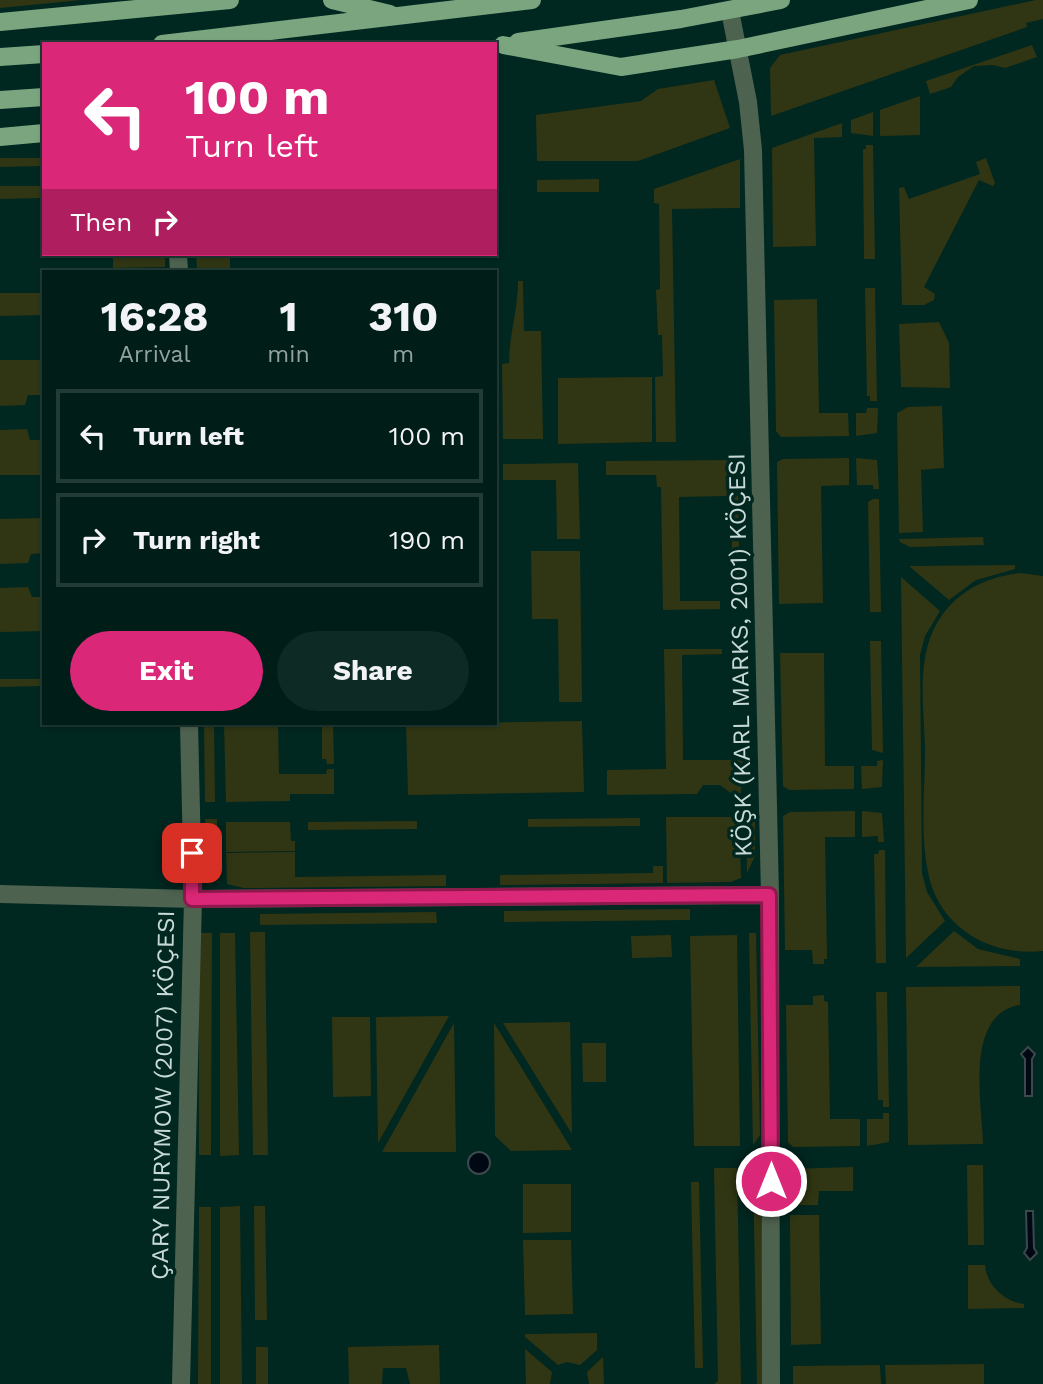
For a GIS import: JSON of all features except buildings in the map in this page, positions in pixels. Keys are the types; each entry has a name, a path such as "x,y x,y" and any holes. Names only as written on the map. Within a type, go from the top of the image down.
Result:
{"main road":[{"path":"0,22 230,0"},
{"path":"332,0 404,17"},
{"path":"180,42 533,0"},
{"path":"499,45 730,11 781,0"},
{"path":"499,45 621,67 738,48 969,0"},
{"path":"0,58 42,54"},
{"path":"0,100 42,97"},
{"path":"0,137 42,133"}],"street":[{"name":"KÖŞK (KARL MARKS, 2001) KÖÇESI","path":"730,11 753,150 769,895 771,1384"},
{"name":"ÇARY NURYMOW (2007) KÖÇESI","path":"181,1384 192,899 189,725"},
{"path":"0,894 192,899 769,895"}],"green space":[{"path":"0,0 82,0 0,8"},
{"path":"1043,0 1043,19 1026,23 1027,27 771,116 770,68 780,55"},
{"path":"1032,45 1037,57 1005,68 993,65 974,66 958,77 951,87 930,94 926,81"},
{"path":"714,80 730,128 638,161 537,161 536,115 641,101 658,89"},
{"path":"920,96 920,135 880,136 880,110"},
{"path":"873,112 873,136 851,133 851,120"},
{"path":"842,123 842,137 814,138 816,246 773,247 772,148"},
{"path":"866,145 873,145 875,259 864,259 863,149 866,149"},
{"path":"0,158 42,158 42,166 0,167"},
{"path":"986,158 995,183 993,186 979,180 924,287 935,294 934,300 924,305 902,305 899,188 904,187 909,199 980,174 976,162"},
{"path":"740,159 740,208 672,209 676,442 656,442 655,377 663,376 662,335 658,335 656,290 660,289 659,204 654,203 654,189"},
{"path":"599,179 599,192 537,192 537,180"},
{"path":"0,186 42,186 42,198 0,199"},
{"path":"113,256 165,256 165,267 113,268"},
{"path":"196,256 230,256 230,270 197,270"},
{"path":"518,281 523,281 524,331 541,331 543,439 503,439 502,364 509,363"},
{"path":"865,288 875,288 877,401 870,401 870,396 867,396"},
{"path":"0,293 42,293 42,315 0,316"},
{"path":"817,299 819,413 848,413 849,436 781,437 776,431 774,300"},
{"path":"939,322 949,343 950,388 901,387 899,324"},
{"path":"0,360 42,360 42,395 28,395 25,405 0,406"},
{"path":"652,377 652,442 558,444 558,378"},
{"path":"942,406 944,468 921,470 923,532 899,533 897,413 908,407"},
{"path":"867,408 878,408 877,433 856,436 856,413 866,413"},
{"path":"27,429 30,440 42,440 42,475 0,475 0,430"},
{"path":"849,458 849,485 821,486 823,603 779,604 777,462 783,459"},
{"path":"856,458 877,460 879,489 873,489 873,485 857,485"},
{"path":"738,460 738,488 727,488 727,496 679,497 680,601 720,601 720,609 663,610 661,487 657,487 656,475 606,475 606,461"},
{"path":"578,463 580,539 557,539 556,480 503,480 503,464"},
{"path":"731,493 738,493 740,596 733,597"},
{"path":"879,499 881,612 870,612 868,502"},
{"path":"42,518 42,553 31,554 28,563 0,564 0,519"},
{"path":"983,537 984,545 910,547 899,539"},
{"path":"531,551 580,551 582,702 559,702 558,619 532,619"},
{"path":"1015,565 1015,569 976,580 949,600 909,566"},
{"path":"1021,573 1043,576 1043,951 1023,952 986,943 969,934 955,923 943,908 928,872 923,810 923,684 930,637 945,612 963,594 984,582"},
{"path":"901,577 940,611 925,636 920,655 922,873 927,892 945,921 906,958"},
{"path":"28,587 32,597 42,597 42,631 0,632 0,588"},
{"path":"870,641 881,641 883,753 872,750"},
{"path":"664,649 722,649 722,654 682,655 683,760 743,760 741,793 732,794 720,785 703,785 697,794 607,795 607,770 666,769"},
{"path":"780,653 824,653 825,766 854,766 854,789 789,790 783,786"},
{"path":"0,679 42,679 42,686 0,687"},
{"path":"582,721 584,792 408,795 406,725 497,725 497,722"},
{"path":"204,725 214,725 215,802 205,802"},
{"path":"224,725 278,725 279,774 326,774 327,769 334,769 334,794 290,794 290,801 226,802"},
{"path":"322,725 333,725 334,764 327,764 326,759 322,759"},
{"path":"883,760 882,787 862,789 861,766 877,766 877,761"},
{"path":"855,811 855,837 825,837 827,959 824,959 824,964 813,964 812,950 785,950 783,816 790,812"},
{"path":"862,811 882,813 884,842 878,842 878,836 862,837"},
{"path":"746,812 755,812 755,856 747,873"},
{"path":"666,817 739,817 741,878 731,882 667,883"},
{"path":"640,818 640,826 528,827 528,819"},
{"path":"205,819 217,819 217,852 206,852"},
{"path":"417,821 417,829 308,830 308,822"},
{"path":"226,822 290,822 291,841 295,841 295,851 226,852"},
{"path":"879,850 885,850 886,963 876,963 874,854 878,854"},
{"path":"295,852 295,877 446,875 446,886 244,888 227,884 226,853"},
{"path":"653,866 663,866 663,883 500,885 500,875 653,873"},
{"path":"690,909 690,920 504,922 504,911"},
{"path":"436,912 437,923 260,925 260,914"},
{"path":"954,931 978,949 1020,959 1020,966 916,967"},
{"path":"250,932 265,932 268,1155 253,1155"},
{"path":"199,933 212,933 211,1155 199,1155"},
{"path":"220,933 235,933 239,1155 220,1156"},
{"path":"749,933 756,933 760,1135 753,1145"},
{"path":"671,935 672,957 632,958 631,936"},
{"path":"737,935 740,1146 694,1146 690,936"},
{"path":"1020,986 1020,1005 1002,1012 990,1025 983,1042 980,1084 983,1144 908,1145 906,987"},
{"path":"876,992 887,992 889,1107 883,1107 883,1100 878,1100"},
{"path":"824,995 824,1001 828,1002 830,1119 860,1119 860,1146 793,1147 788,1142 786,1005 813,1005 813,996"},
{"path":"449,1016 378,1143 376,1017"},
{"path":"332,1017 370,1017 371,1096 333,1097"},
{"path":"570,1022 572,1134 503,1023"},
{"path":"454,1023 456,1152 382,1152"},
{"path":"494,1023 572,1150 511,1151 495,1136"},
{"path":"582,1043 606,1043 606,1082 583,1082"},
{"path":"883,1113 889,1113 889,1142 867,1146 867,1119 883,1119"},
{"path":"967,1165 983,1165 984,1245 968,1245"},
{"path":"853,1167 853,1191 819,1191 818,1205 789,1205 790,1169"},
{"path":"714,1168 737,1168 741,1384 714,1384 718,1381"},
{"path":"753,1170 761,1180 764,1384 757,1384"},
{"path":"691,1182 699,1182 703,1368 695,1368"},
{"path":"523,1184 571,1184 571,1232 523,1233"},
{"path":"240,1206 242,1384 220,1384 220,1207"},
{"path":"254,1206 265,1206 267,1320 255,1320"},
{"path":"199,1207 211,1207 211,1384 198,1384"},
{"path":"790,1215 819,1215 821,1344 791,1345"},
{"path":"523,1240 571,1240 573,1314 525,1315"},
{"path":"968,1265 985,1265 989,1279 997,1291 1024,1304 1024,1308 968,1309"},
{"path":"597,1333 597,1350 580,1365 567,1362 558,1365 525,1337 525,1334"},
{"path":"439,1345 440,1384 410,1384 406,1368 383,1368 382,1384 349,1384 348,1347"},
{"path":"256,1347 268,1347 268,1384 256,1384"},
{"path":"525,1349 552,1372 550,1384 526,1384"},
{"path":"603,1357 604,1384 589,1384 587,1372"},
{"path":"984,1364 984,1384 886,1384 885,1365"},
{"path":"880,1365 881,1384 793,1384 793,1366"}],"shaded area":[{"path":"1028,1047 1035,1054 1032,1059 1032,1096 1025,1096 1025,1059 1021,1054"},
{"path":"479,1152 487,1155 490,1163 487,1171 479,1174 471,1171 468,1163 471,1155"},
{"path":"1026,1211 1033,1211 1034,1248 1037,1253 1030,1260 1024,1253 1027,1248"}],"route":[{"path":"192,853 192,899 769,895 771,1181"}]}
